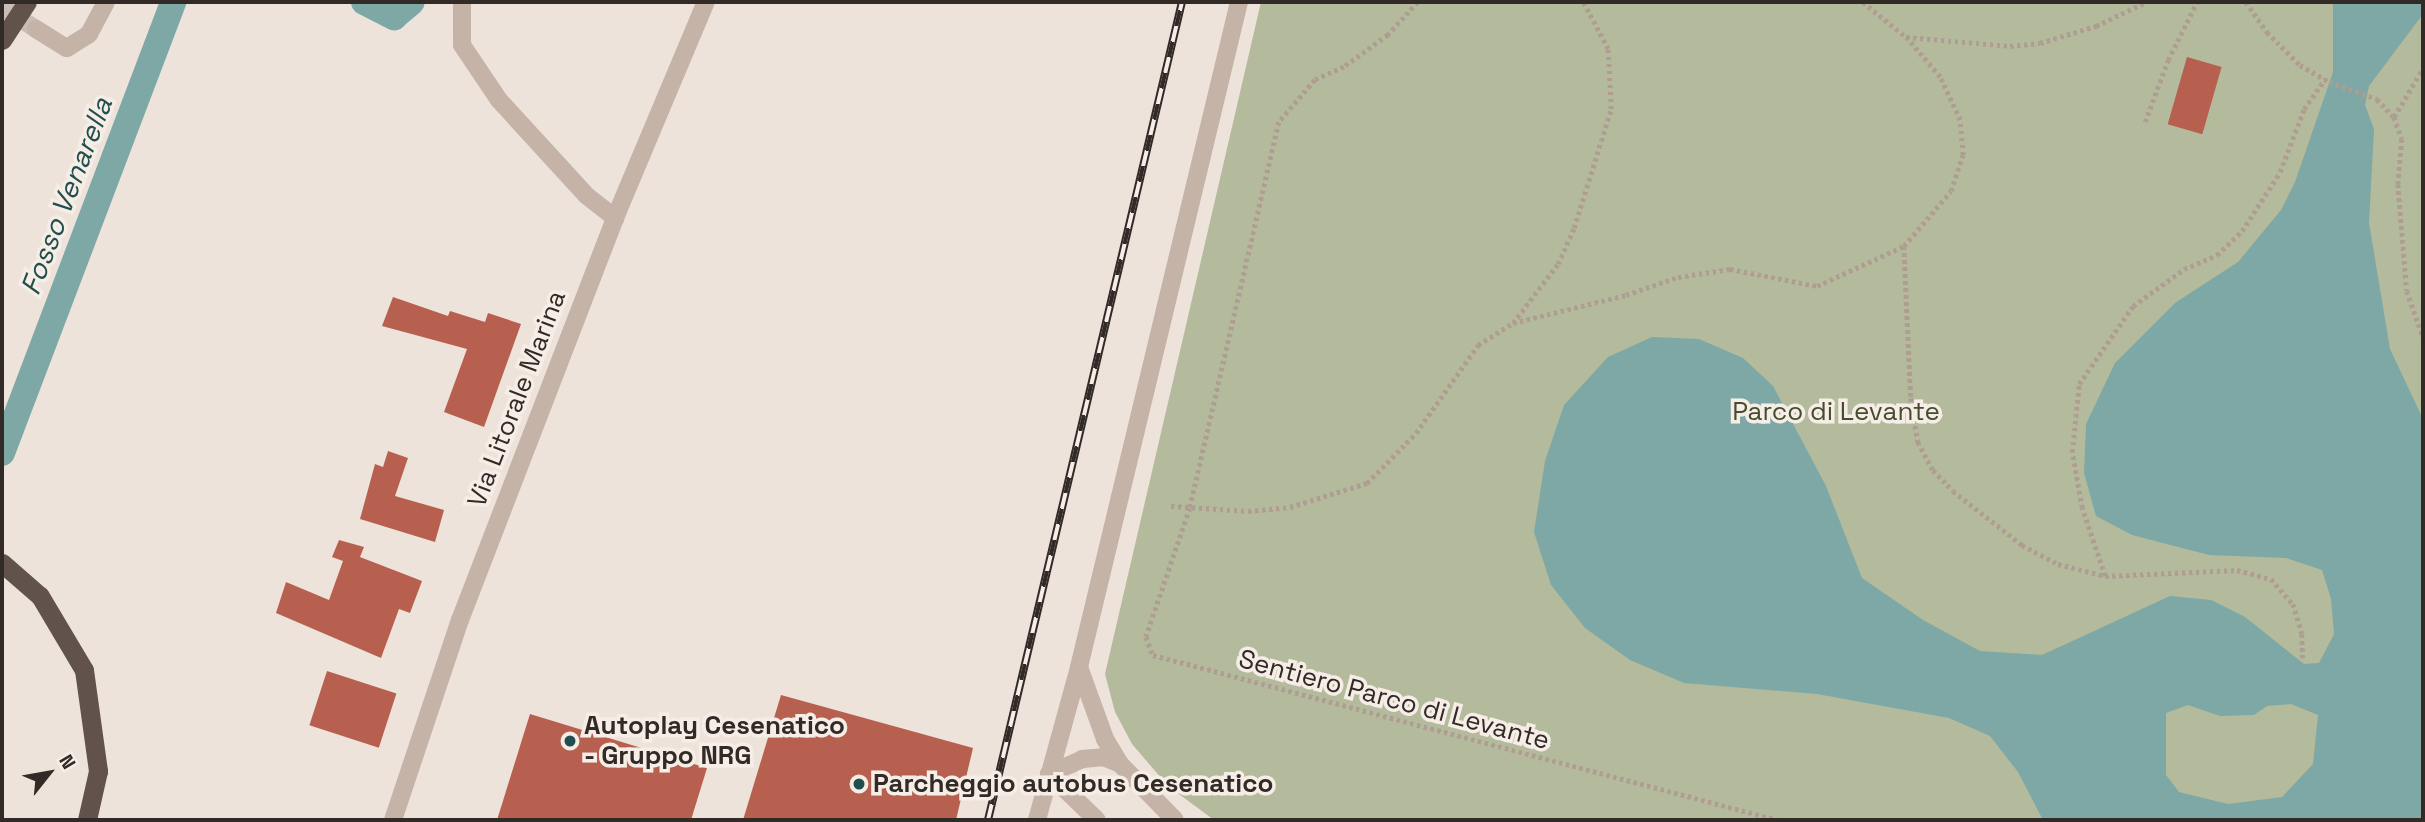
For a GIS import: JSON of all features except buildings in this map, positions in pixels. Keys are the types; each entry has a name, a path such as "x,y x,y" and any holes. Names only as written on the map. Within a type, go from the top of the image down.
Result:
{"highway":[{"path":"2,40 27,2"},
{"path":"2,563 40,596 84,670 98,771 87,820"}],"street":[{"path":"36,29 66,48 89,34 106,2"},
{"path":"462,2 462,45 499,100 587,196 615,218"},
{"name":"Via Litorale Marina","path":"393,820 460,620 615,218 706,2"},
{"path":"1037,820 1079,667 1239,2"},
{"path":"1079,667 1105,738 1120,764 1175,820"},
{"path":"1049,775 1082,759 1102,757 1120,764"},
{"path":"1049,775 1097,820"}],"path":[{"name":"Sentiero Parco di Levante","path":"1418,2 1388,35 1344,67 1315,80 1279,122 1190,508 1146,636 1153,655 1778,820"},
{"path":"1513,323 1558,264 1574,228 1611,109 1608,49 1583,2"},
{"path":"1171,506 1248,511 1290,506 1367,483 1416,433 1478,345 1513,323 1626,295 1678,276 1731,269 1817,286 1903,246 1951,191 1963,155 1960,120 1940,77 1906,37 1863,2"},
{"path":"1906,37 2010,46 2040,43 2096,26 2146,2"},
{"path":"2145,122 2168,60 2197,2"},
{"path":"2246,2 2267,32 2300,65 2327,81 2377,99 2394,117 2402,139 2398,184 2407,291 2423,337"},
{"path":"2394,117 2423,68"},
{"path":"2105,576 2082,508 2072,452 2080,384 2133,306 2184,268 2217,255 2242,231 2280,172 2304,109 2327,81"},
{"path":"1903,246 1911,398 1918,442 1933,470 2022,545 2058,564 2105,576 2237,570 2271,579 2293,604 2302,634 2303,658"}],"green space":[{"name":"Parco di Levante","path":"1261,2 2423,2 2423,820 1214,820 1168,786 1132,744 1115,712 1105,674"}],"water":[{"path":"2333,2 2423,2 2423,14 2369,86 2365,105 2374,129 2369,223 2390,349 2423,419 2423,820 2043,820 2018,772 1990,736 1949,718 1817,694 1684,683 1630,660 1585,628 1551,585 1534,532 1545,461 1564,405 1608,357 1652,337 1699,339 1743,358 1773,386 1826,486 1862,578 1923,620 1980,651 2042,655 2170,596 2211,600 2245,617 2304,664 2319,663 2334,634 2331,599 2322,570 2286,558 2209,555 2132,535 2096,516 2084,473 2086,424 2115,363 2175,303 2238,262 2281,210 2295,182 2333,72","holes":["2291,704 2318,715 2313,764 2282,797 2228,804 2179,792 2166,775 2166,713 2188,705 2220,716 2254,715 2267,706"]}],"waterway":[{"name":"Fosso Venarella","path":"2,453 173,2"},
{"name":"Fosso Venarella","path":"364,2 394,17 412,2"}],"tunnel":[{"path":"2,7 36,29"}],"railway":[{"path":"988,820 1182,2"}],"place":[{"name":"Autoplay Cesenatico - Gruppo NRG","path":"570,741"},
{"name":"Parcheggio autobus Cesenatico","path":"859,784"}]}
